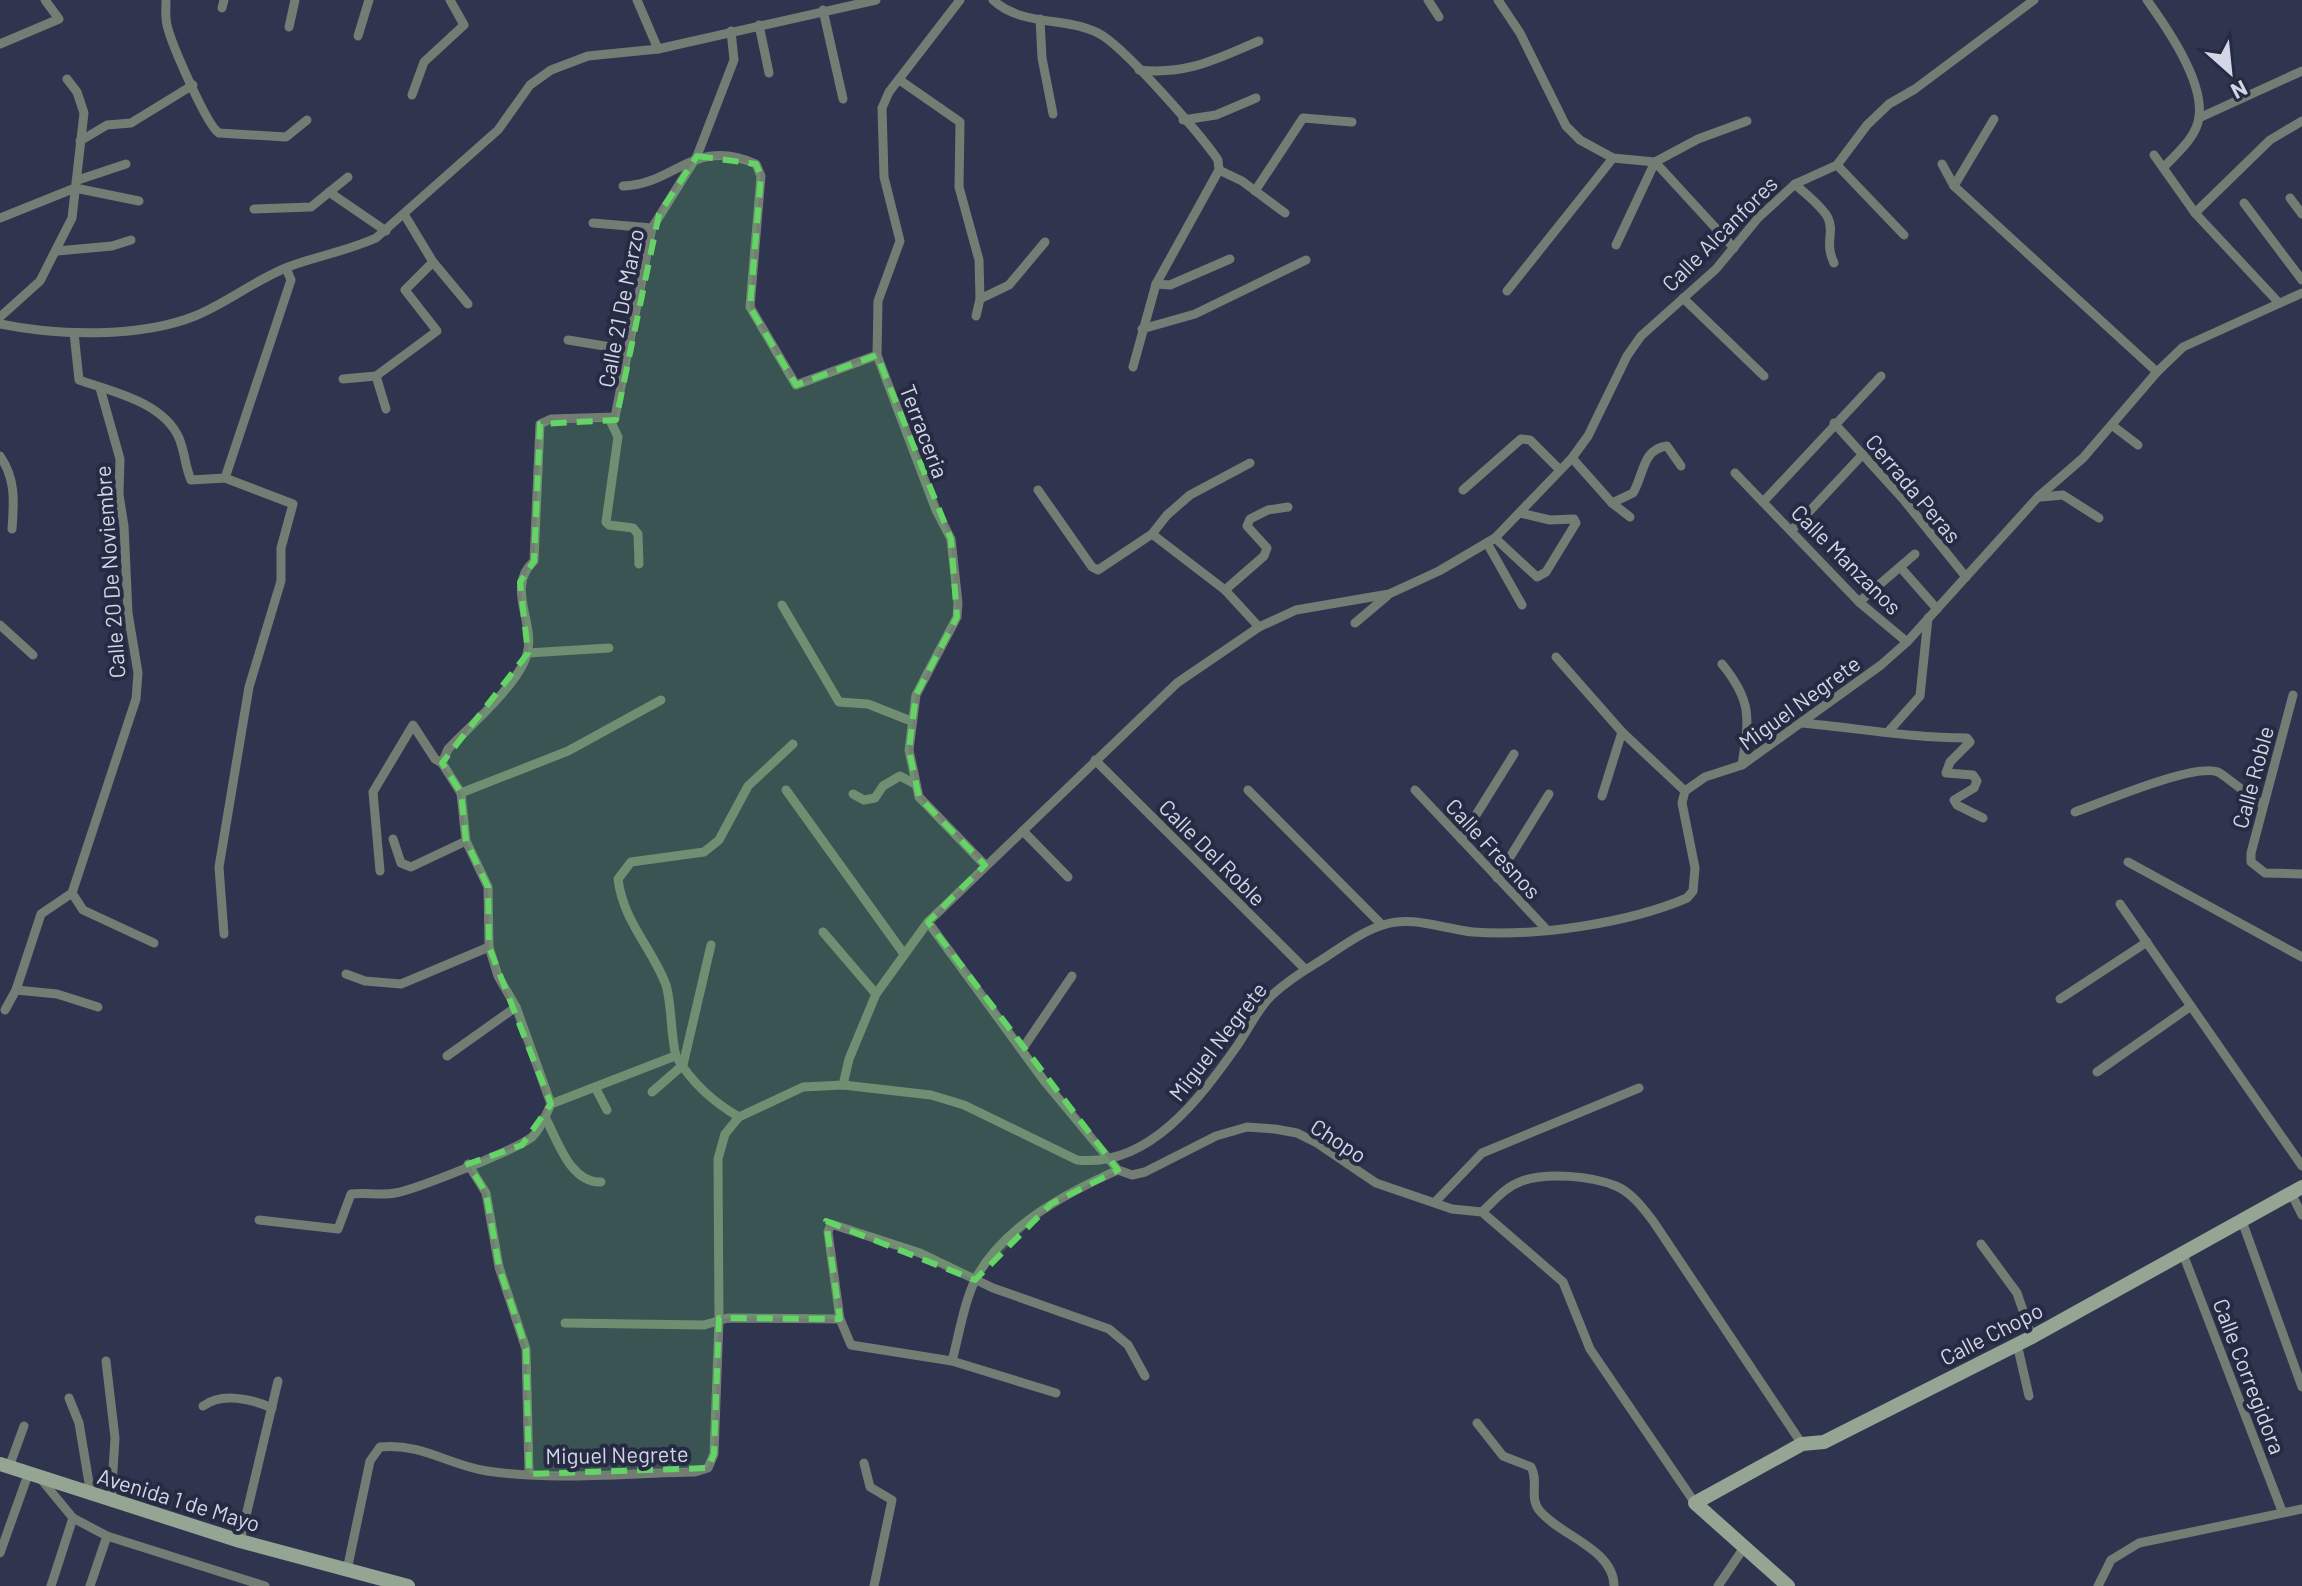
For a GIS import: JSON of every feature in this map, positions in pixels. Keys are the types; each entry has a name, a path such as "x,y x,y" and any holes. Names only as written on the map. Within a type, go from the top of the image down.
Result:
{"street":[{"path":"0,44 59,19 45,0"},
{"path":"166,0 166,22 177,58 193,85 212,129 219,133 286,137 307,120"},
{"path":"289,27 295,0"},
{"path":"358,36 369,0"},
{"path":"412,95 424,62 464,25 450,0"},
{"path":"637,0 658,49"},
{"path":"0,324 36,332 74,333 158,326 195,316 286,268 352,249 386,231 498,130 530,85 551,70 588,56 658,49 848,2 876,0"},
{"name":"Terraceria","path":"960,0 901,81 889,92 882,108 884,177 900,241 878,301 877,355 936,510 951,539 958,603 957,617 922,678 911,721 909,750 915,784 927,808 985,865"},
{"path":"993,0 1007,13 1097,32 1139,70 1214,154 1219,170 1285,213"},
{"path":"1428,0 1439,17"},
{"path":"1498,0 1520,33 1566,126 1580,140 1613,158 1655,162 1698,139 1747,121"},
{"name":"Calle Alcanfores","path":"985,865 1177,683 1259,627 1296,610 1389,594 1439,571 1491,541 1572,458 1588,436 1634,346 1659,318 1734,248 1758,218 1795,184 1837,165 1867,125 1889,104 1915,89 2034,0"},
{"path":"2147,0 2173,37 2194,86 2199,118 2188,142 2164,167"},
{"path":"823,10 843,99"},
{"path":"1040,19 1042,58 1053,114"},
{"path":"759,25 769,73"},
{"name":"Calle 21 De Marzo","path":"528,653 520,582 524,570 534,561 540,424 551,419 610,420 618,410 652,228 697,156 734,60 731,31"},
{"path":"1139,70 1167,73 1188,70 1259,41"},
{"path":"2199,118 2302,71"},
{"path":"0,317 40,281 72,218 84,113 77,92 67,79"},
{"path":"901,81 960,122 959,187 979,260 980,299 976,316"},
{"path":"80,141 107,125 131,123 193,85"},
{"path":"1183,120 1216,115 1256,98"},
{"path":"1255,191 1303,118 1352,122"},
{"path":"1954,186 1994,119"},
{"path":"2195,213 2270,140 2302,121"},
{"path":"2154,155 2195,213 2279,303"},
{"path":"623,186 643,186 697,156 745,159 756,164 761,176 750,307 796,385 877,355"},
{"path":"1507,291 1613,158"},
{"path":"1616,245 1655,162"},
{"path":"1655,162 1734,248"},
{"path":"0,218 126,164"},
{"path":"1942,164 1954,186 2157,372"},
{"path":"1837,165 1904,235"},
{"path":"1133,367 1156,284 1219,170"},
{"path":"254,209 311,207 348,177"},
{"path":"76,184 139,201"},
{"path":"1795,184 1828,216 1830,228 1827,245 1834,263"},
{"path":"329,192 386,231"},
{"path":"2290,198 2302,214"},
{"path":"2244,203 2302,280"},
{"path":"404,214 433,262 468,304"},
{"path":"593,223 652,228"},
{"path":"57,251 112,246 131,240"},
{"path":"980,299 1009,285 1045,242"},
{"path":"1156,284 1170,285 1230,259"},
{"path":"1142,329 1195,314 1306,260"},
{"path":"343,379 376,376 437,331 405,290 433,262"},
{"path":"225,478 291,280 286,268"},
{"name":"Miguel Negrete","path":"347,1570 370,1461 380,1447 406,1445 484,1471 529,1474 695,1472 708,1468 714,1454 719,1321 718,1159 725,1134 739,1117 803,1087 843,1085 931,1095 964,1105 1077,1160 1105,1158 1151,1140 1177,1120 1200,1095 1269,998 1305,969 1382,925 1405,921 1473,932 1547,930 1599,922 1687,898 1693,891 1695,868 1682,803 1685,791 1705,777 1742,765 1907,642 2038,497 2062,479 2113,426 2157,372 2196,340 2302,293"},
{"path":"1683,298 1764,376"},
{"name":"Calle 20 De Noviembre","path":"74,333 79,380 138,401 162,416 177,434 191,480 225,478 293,504 281,548 281,581 249,687 221,852 219,867 224,934"},
{"path":"568,340 629,350"},
{"path":"376,376 386,409"},
{"name":"Calle Manzanos","path":"1763,502 1881,376"},
{"name":"Calle 20 De Noviembre","path":"72,893 136,699 138,673 128,613 119,495 120,459 100,388"},
{"path":"610,420 618,437 606,522 633,528 638,534 639,564"},
{"name":"Cerrada Peras","path":"1834,423 1966,577"},
{"path":"2113,426 2138,445"},
{"path":"1463,490 1521,439 1530,440 1560,470"},
{"path":"1612,503 1633,493 1648,454 1662,446 1667,446 1681,466"},
{"path":"1792,530 1863,454"},
{"path":"0,456 8,468 15,492 12,529"},
{"path":"1572,458 1612,503 1630,517"},
{"path":"1038,490 1092,567 1098,570 1152,534 1190,495 1250,463"},
{"name":"Calle Manzanos","path":"1735,473 1859,602 1907,642"},
{"path":"2038,497 2063,495 2099,518"},
{"path":"1225,590 1264,556 1267,548 1247,526 1250,519 1268,510 1288,507"},
{"path":"1491,541 1537,577 1546,572 1576,523 1574,519 1550,520 1520,513"},
{"path":"1152,534 1225,590 1259,627"},
{"path":"1491,541 1522,605"},
{"path":"1859,602 1915,554"},
{"path":"1901,568 1937,609"},
{"path":"1355,623 1389,594"},
{"path":"782,605 839,702 868,704 911,721"},
{"path":"1889,731 1920,696 1928,618"},
{"path":"0,625 33,655"},
{"path":"442,763 448,749 518,673 528,653 609,648"},
{"path":"1556,657 1622,732 1685,791"},
{"path":"1722,664 1738,683 1750,720 1742,765"},
{"name":"Calle Roble","path":"2293,695 2251,862 2265,873 2302,874"},
{"path":"461,793 568,751 661,700"},
{"path":"1801,723 1889,731 1927,738 1967,738 1970,742 1950,762 1946,773 1973,775 1977,781 1974,788 1954,800 1957,805 1983,818"},
{"path":"380,871 373,792 413,725 461,793 466,841 488,887 489,947 498,976 516,1007 551,1104"},
{"path":"1602,796 1622,732"},
{"path":"739,1117 715,1103 675,1056 674,1021 666,984 625,913 618,879 620,872 631,862 704,852 719,840 748,786 793,744"},
{"path":"1461,839 1514,754"},
{"name":"Calle Del Roble","path":"1095,760 1305,969"},
{"path":"2075,812 2202,771 2224,775 2240,791 2263,805"},
{"path":"853,794 864,800 875,798 883,786 900,776 915,784"},
{"path":"786,790 904,954"},
{"path":"1248,790 1382,925"},
{"name":"Calle Fresnos","path":"1415,790 1547,930"},
{"path":"1497,878 1549,794"},
{"path":"1023,831 1068,877"},
{"path":"393,839 401,863 411,867 466,841"},
{"path":"2128,862 2302,957"},
{"path":"843,1085 849,1059 876,994 928,922 985,865"},
{"path":"5,1010 16,990 41,914 72,893 83,910 154,943"},
{"path":"2120,904 2302,1166"},
{"path":"928,922 1105,1158 1118,1170"},
{"path":"823,932 876,994"},
{"path":"2060,999 2147,942"},
{"path":"652,1092 683,1065 711,945"},
{"path":"346,974 365,981 401,984 489,947"},
{"path":"1023,1048 1072,976"},
{"path":"16,990 57,994 98,1007"},
{"path":"2097,1072 2191,1006"},
{"path":"447,1056 516,1007"},
{"path":"259,1220 338,1229 351,1194 389,1194 420,1188 468,1164 522,1145 534,1135 551,1104 675,1056"},
{"path":"595,1087 607,1110"},
{"path":"1436,1201 1482,1153 1639,1088"},
{"path":"545,1117 578,1176 588,1182 601,1182"},
{"name":"Chopo","path":"952,1361 975,1280 998,1250 1051,1204 1118,1170 1132,1175 1145,1172 1216,1136 1247,1127 1297,1133 1376,1183 1452,1209 1482,1212"},
{"path":"468,1164 486,1193 499,1267 526,1349 529,1474"},
{"path":"1788,1586 1695,1503 1590,1349 1563,1282 1482,1212 1506,1189 1523,1180 1544,1177 1599,1181 1619,1187 1636,1200 1653,1221 1802,1444"},
{"path":"2297,1190 2302,1215"},
{"name":"Calle Chopo","path":"1695,1503 1802,1444 1824,1442 2032,1337 2297,1190"},
{"path":"2242,1221 2302,1387"},
{"path":"1056,1393 952,1361 851,1345 840,1319 828,1232 831,1224 920,1253 975,1280 1109,1329 1128,1345 1145,1376"},
{"path":"1981,1244 2017,1293 2032,1337"},
{"name":"Calle Corregidora","path":"2183,1254 2282,1511"},
{"path":"565,1323 704,1325 719,1321 840,1319"},
{"path":"2017,1344 2029,1396"},
{"path":"106,1361 115,1438 111,1502"},
{"path":"240,1541 278,1381"},
{"path":"69,1398 79,1423 91,1495"},
{"path":"203,1406 221,1398 257,1401 272,1408"},
{"path":"1477,1423 1503,1456 1531,1467 1536,1482 1534,1498 1541,1512 1607,1564 1614,1586"},
{"path":"5,1465 24,1426"},
{"path":"864,1463 870,1487 892,1500 874,1586"},
{"name":"Avenida 1 de Mayo","path":"5,1465 111,1502 240,1541 408,1586"},
{"path":"0,1553 33,1473 73,1518 107,1536 265,1586"},
{"path":"2098,1586 2111,1560 2139,1543 2302,1509"},
{"path":"51,1586 73,1518"},
{"path":"90,1586 107,1536"},
{"path":"1718,1586 1743,1549"},
{"path":"344,1586 347,1570"}],"highlighted area":[{"path":"697,156 756,164 761,176 750,307 796,385 877,355 951,539 957,617 916,695 909,750 919,797 985,865 928,922 1118,1170 1051,1204 975,1280 826,1221 840,1319 719,1318 714,1454 708,1468 529,1474 526,1349 499,1267 486,1193 468,1164 522,1145 551,1104 489,947 488,887 466,841 461,793 442,763 528,653 520,582 534,561 540,424 616,420 659,214"}]}
